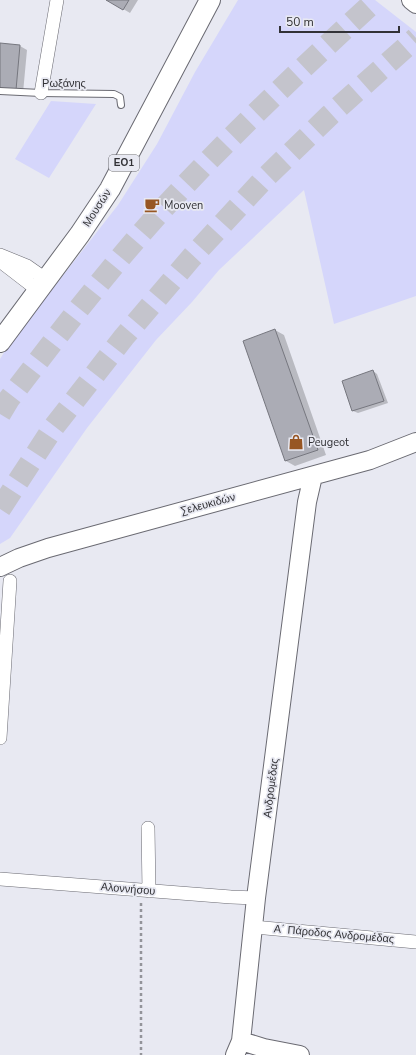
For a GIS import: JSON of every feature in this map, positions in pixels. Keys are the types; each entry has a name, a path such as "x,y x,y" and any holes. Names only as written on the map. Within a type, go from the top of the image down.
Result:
{"main road":[{"name":"Μουσών","path":"0,342 80,234 110,189 210,0"}],"street":[{"path":"41,94 57,0"},
{"path":"411,0 416,4"},
{"path":"0,255 27,266 43,285"},
{"path":"0,261 43,285"},
{"name":"Σελευκιδών","path":"5,574 19,558 48,548 370,460 416,442"},
{"name":"Ανδρομέδας","path":"300,1055 264,1048 238,1048 307,502 313,476"},
{"path":"0,738 5,574"},
{"path":"145,891 148,828"},
{"name":"Αλοννήσου","path":"0,879 145,891 256,898"},
{"name":"Α΄ Πάροδος Ανδρομέδας","path":"253,927 416,942"}],"lane":[{"name":"Ρωξάνης","path":"0,91 41,94 114,94 120,97 121,105"}],"path":[{"path":"141,1055 145,891"}],"shaded area":[{"path":"238,0 375,0 416,32 416,296 334,324 304,190 219,270 192,302 156,340 87,428 10,538 0,544 0,359 8,346 118,205 157,144 195,72"},
{"path":"51,101 96,104 49,178 15,159"}],"building":[{"path":"106,0 129,0 123,10"},
{"path":"0,43 20,45 16,90 0,88"},
{"path":"275,329 318,450 285,461 243,341"},
{"path":"373,370 384,401 352,411 342,381"}],"tunnel":[{"path":"0,414 9,399 80,308 153,220 234,135 290,80 376,0"},
{"path":"0,509 53,428 124,337 192,257 264,179 330,115 416,38"}],"place":[{"name":"Mooven","path":"152,205"},
{"name":"Peugeot","path":"296,442"}]}
